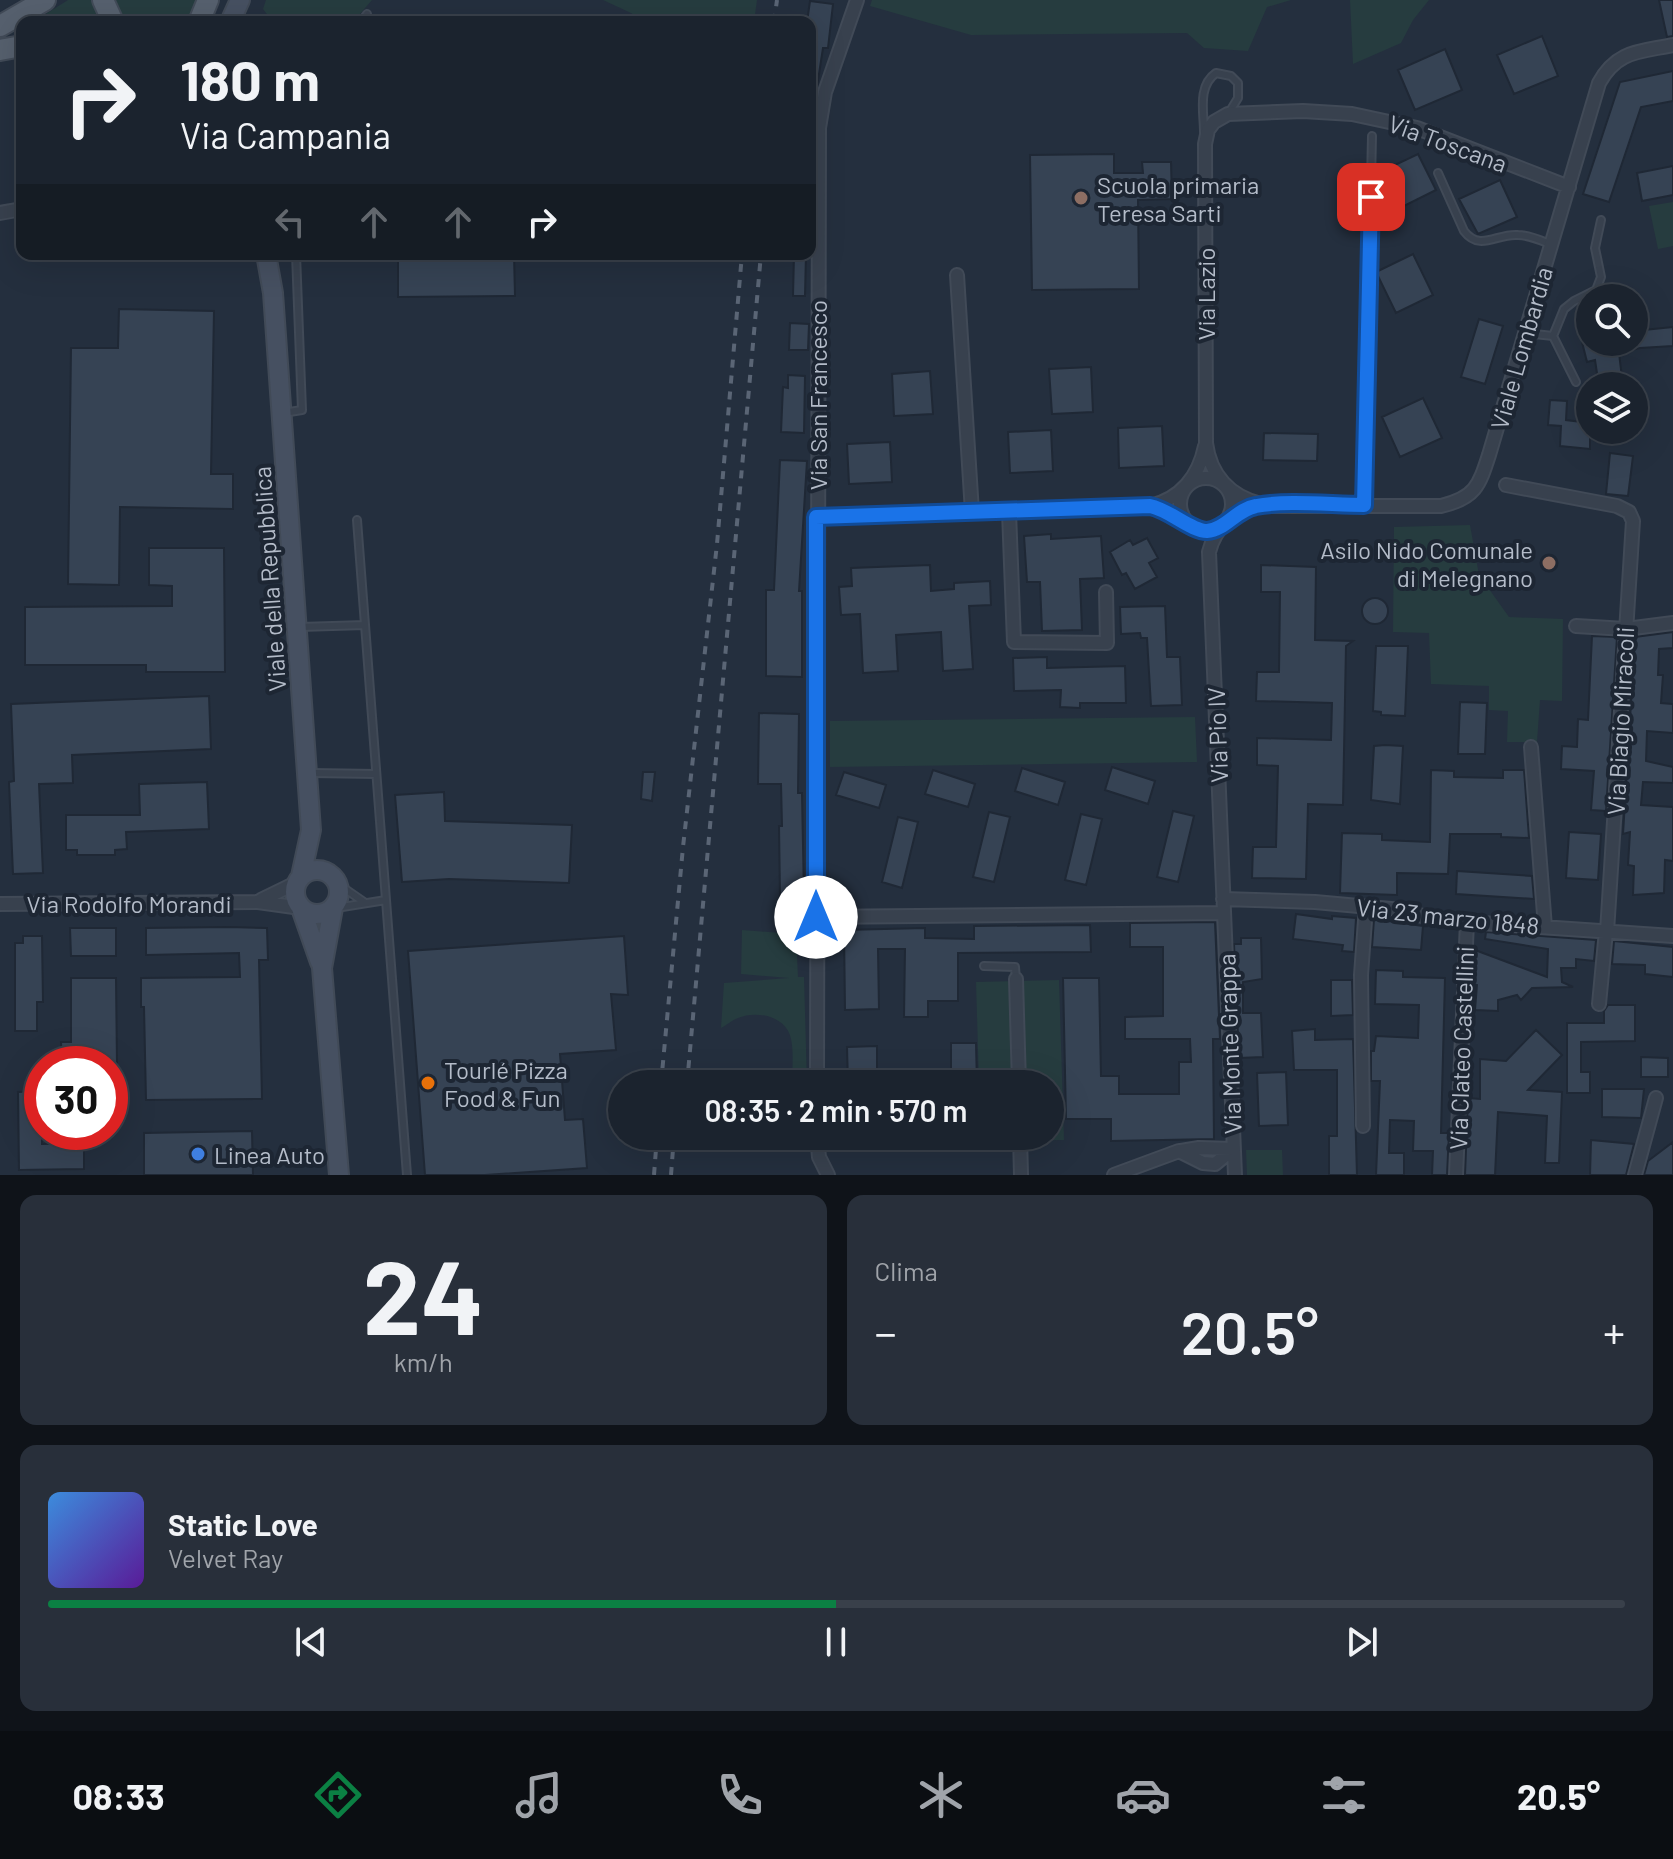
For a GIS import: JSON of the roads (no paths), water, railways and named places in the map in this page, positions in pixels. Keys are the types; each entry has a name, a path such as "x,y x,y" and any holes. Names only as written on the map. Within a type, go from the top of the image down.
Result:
{"main road":[{"path":"17,16 45,0"}],"street":[{"name":"Via San Francesco","path":"817,1070 819,120 825,92 857,0"},
{"name":"Viale Lombardia","path":"1226,522 1247,508 1264,505 1441,506 1464,500 1471,493 1483,474 1599,83 1607,68 1621,57 1673,45"},
{"name":"Via Toscana","path":"1228,114 1315,111 1373,117 1409,125 1569,187"},
{"name":"Via Lazio","path":"1223,484 1210,465 1206,443 1205,144 1206,135 1214,122 1228,114"},
{"name":"Viale della Repubblica","path":"267,260 273,293 283,413 311,830 295,896 322,968 339,1175"},
{"path":"957,275 972,512"},
{"name":"Via Lazio","path":"1185,487 1199,465 1206,443"},
{"path":"816,517 1150,506 1165,501 1194,481 1204,478 1223,484 1232,502 1226,522 1209,531 1198,530 1170,512 1150,506"},
{"name":"Viale Lombardia","path":"1223,484 1242,497 1264,505"},
{"name":"Via Biagio Miracoli","path":"1506,485 1617,506 1629,512 1633,525 1599,1004"},
{"path":"1185,487 1179,505 1181,515 1200,537 1210,556"},
{"path":"1009,512 1014,642 1107,643 1106,592"},
{"name":"Via Pio IV","path":"1224,913 1210,556 1213,539 1226,522"},
{"path":"1576,626 1626,629 1673,623"},
{"path":"1531,747 1545,927"},
{"name":"Viale della Repubblica","path":"311,830 335,880 339,897 333,908 322,968"},
{"path":"299,880 313,870 327,872 335,880"},
{"name":"Via Rodolfo Morandi","path":"258,902 299,880"},
{"name":"Via 23 marzo 1848","path":"1223,899 1293,900 1467,922 1673,936"},
{"name":"Via Rodolfo Morandi","path":"0,904 258,902 301,908"},
{"path":"1363,1126 1361,988 1366,907"},
{"path":"301,908 313,914 333,908"},
{"path":"816,917 1224,913"},
{"name":"Via Monte Grappa","path":"1224,913 1235,1175"},
{"name":"Via Clateo Castellini","path":"1456,1175 1467,922"},
{"path":"1016,979 1019,1070"},
{"path":"1635,1175 1656,1098"},
{"path":"1114,1175 1179,1151 1233,1149"},
{"path":"1179,1151 1203,1163 1215,1164 1233,1149"},
{"path":"818,1150 825,1174"},
{"path":"1020,1150 1021,1175"},
{"path":"1203,1163 1211,1175"}],"lane":[{"name":"Via Lazio","path":"1205,144 1203,91 1208,79 1216,73 1231,76 1238,83 1238,98 1228,114"},
{"path":"1364,505 1372,136"},
{"path":"1438,173 1470,239 1483,242 1516,234 1551,244"},
{"path":"1576,382 1553,336 1564,309 1593,293 1601,281 1595,248 1601,220"},
{"path":"283,413 302,410 296,260"},
{"path":"273,293 296,289"},
{"path":"1525,333 1553,336"},
{"path":"357,520 407,1175"},
{"path":"296,627 365,625"},
{"path":"307,773 376,774"},
{"path":"335,880 364,902"},
{"path":"333,908 386,900"},
{"path":"984,966 1015,967 1016,979"}],"railway":[{"path":"775,16 777,0"},
{"path":"662,1070 683,847 717,544 741,260"},
{"path":"688,1070 760,260"},
{"path":"654,1175 656,1150"},
{"path":"671,1175 673,1150"}],"place":[{"name":"Scuola primaria Teresa Sarti","path":"1081,198"},
{"name":"Asilo Nido Comunale di Melegnano","path":"1549,563"},
{"name":"Tourlé Pizza Food & Fun","path":"428,1083"},
{"name":"Linea Auto","path":"198,1154"}]}
